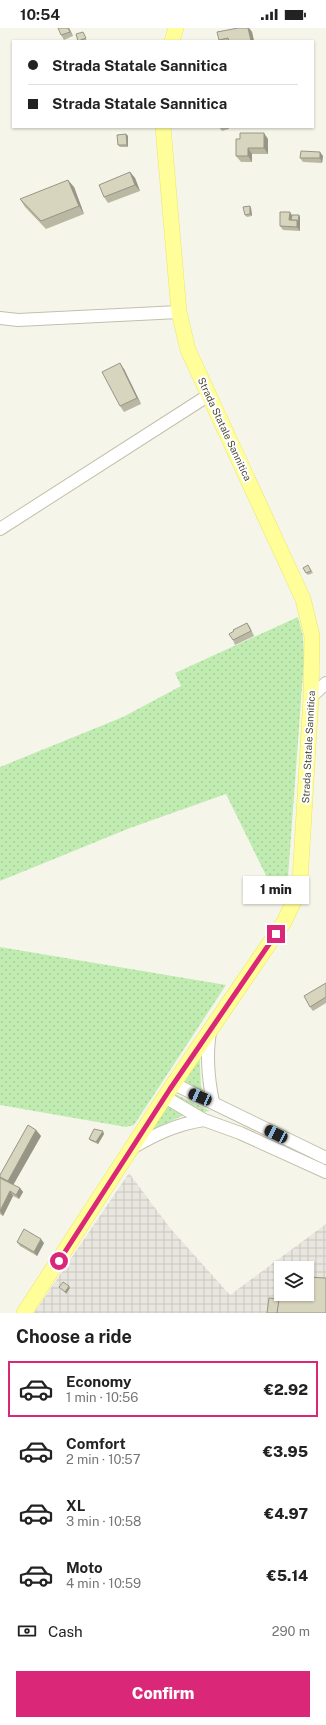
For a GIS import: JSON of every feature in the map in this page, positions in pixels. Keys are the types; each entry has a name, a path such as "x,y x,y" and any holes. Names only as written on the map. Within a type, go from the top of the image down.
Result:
{"main road":[{"path":"172,40 176,28"},
{"name":"Strada Statale Sannitica","path":"24,1313 165,1097 284,922 295,900 300,881 311,697 312,636 303,599 188,350 178,312 163,128"}],"street":[{"path":"0,318 18,320 178,312"},
{"path":"0,529 209,395"},
{"path":"311,697 326,683"},
{"path":"211,1030 207,1047 209,1086 213,1102"},
{"path":"174,1084 326,1158"},
{"path":"165,1097 204,1120 240,1132 326,1172"},
{"path":"132,1148 168,1128 204,1120"}],"shaded area":[{"path":"129,1173 170,1228 230,1295 274,1262 274,1301 314,1301 314,1261 276,1261 326,1224 326,1313 34,1313"}],"green space":[{"path":"298,617 303,636 304,660 288,877 284,899 280,904 226,794 130,828 0,881 0,767 123,717 181,686 175,673"},
{"path":"0,947 226,985 134,1125 126,1127 0,1105"},
{"path":"199,1049 201,1086 207,1100 174,1088"},
{"path":"171,1092 210,1111 182,1116 144,1133"}],"building":[{"path":"58,28 68,28 70,32 61,35"},
{"path":"238,28 248,28 251,40 229,40 228,38 219,40 217,32"},
{"path":"83,32 86,38 78,40 76,34"},
{"path":"240,133 264,133 264,148 248,148 248,156 236,156 236,139 240,139"},
{"path":"126,134 127,145 118,145 117,135"},
{"path":"301,151 320,152 320,158 300,158"},
{"path":"130,172 135,185 104,197 99,185"},
{"path":"68,180 79,206 41,221 20,199"},
{"path":"250,206 250,214 245,215 243,207"},
{"path":"280,212 290,212 289,220 297,220 297,227 280,226"},
{"path":"292,215 299,215 298,222 297,220 291,220"},
{"path":"120,363 137,398 120,406 102,372"},
{"path":"308,565 311,571 306,573 303,568"},
{"path":"247,623 251,631 233,640 229,634 234,631 233,630"},
{"path":"326,983 326,997 310,1007 304,996"},
{"path":"28,1125 36,1130 8,1181 0,1177 0,1175"},
{"path":"94,1129 103,1131 96,1142 89,1139"},
{"path":"0,1178 20,1188 16,1195 10,1191 0,1211"},
{"path":"24,1229 41,1239 34,1252 17,1242"},
{"path":"314,1277 326,1278 326,1313 277,1313 278,1301 314,1301"},
{"path":"63,1282 69,1286 65,1292 59,1287"},
{"path":"269,1298 274,1298 274,1301 279,1301 277,1313 267,1313"}],"route":[{"path":"59,1261 170,1089 276,934"}]}
